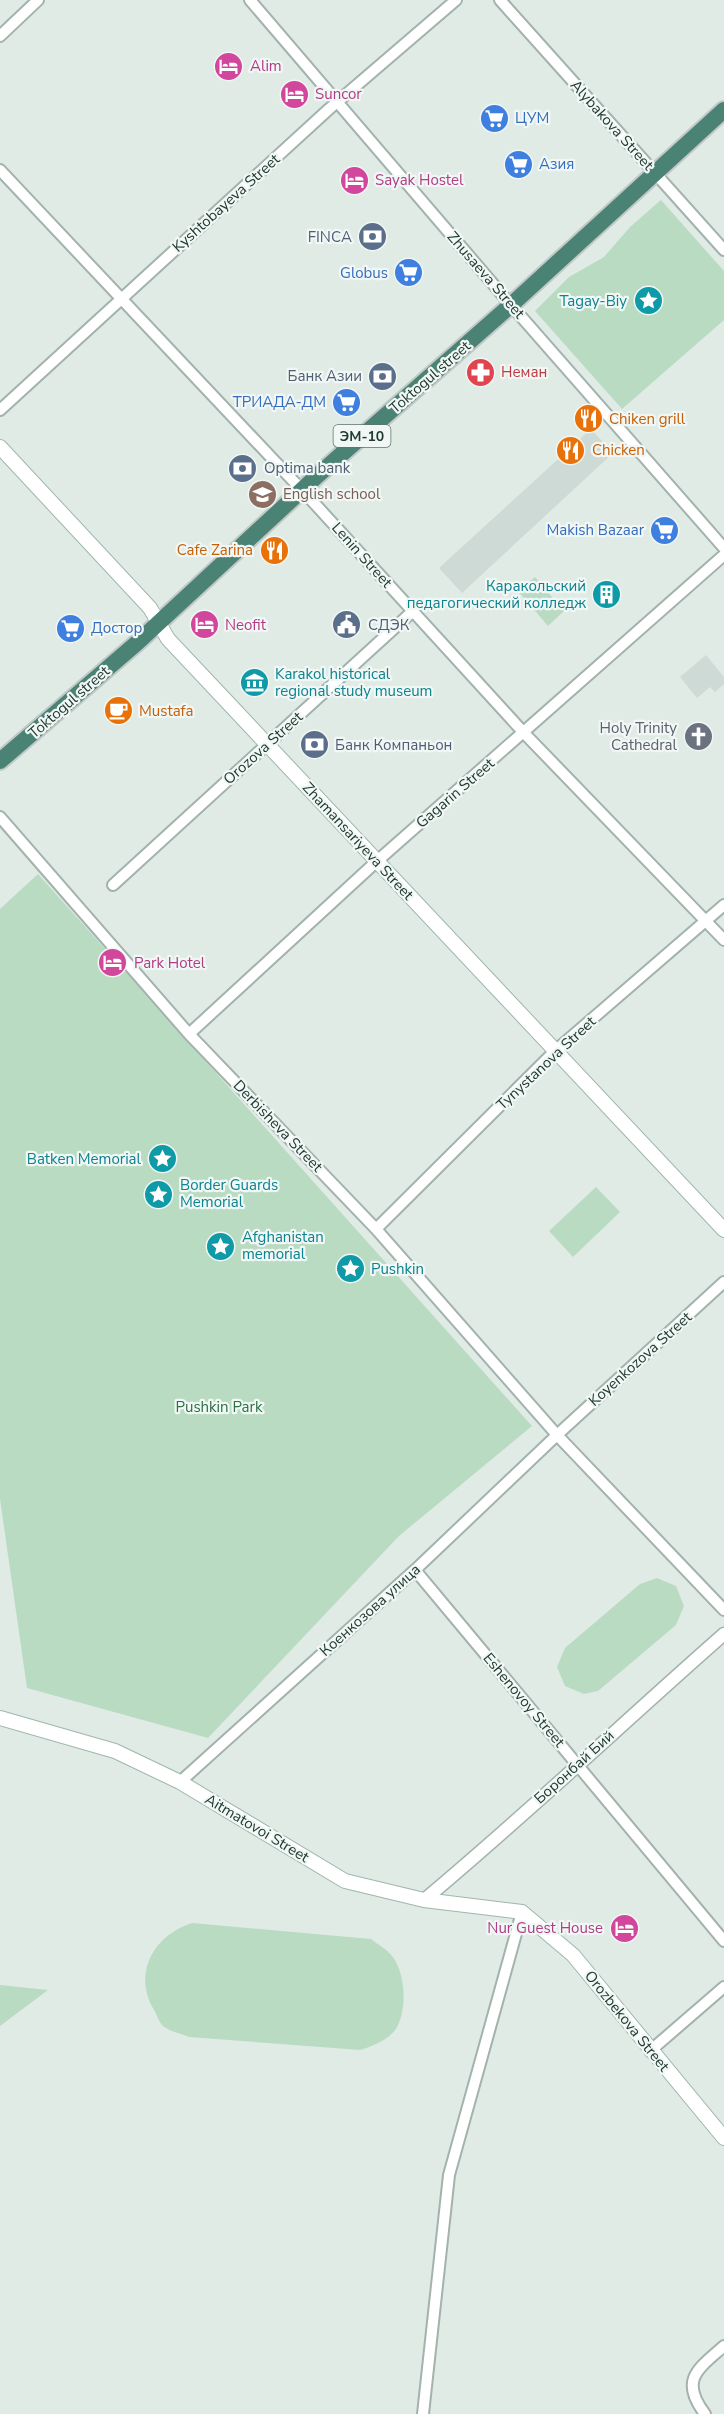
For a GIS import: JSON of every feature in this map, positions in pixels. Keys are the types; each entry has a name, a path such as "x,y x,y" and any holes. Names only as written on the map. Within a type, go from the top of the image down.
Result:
{"highway":[{"name":"Toktogul street","path":"0,761 511,305 724,110"}],"main road":[{"name":"Zhamansariyeva Street","path":"0,447 150,608 168,639 724,1230"},
{"name":"Aitmatovoi Street","path":"0,1718 114,1751 180,1782 345,1881 424,1900 522,1912"},
{"name":"Orozbekova Street","path":"522,1912 573,1956 724,2138"}],"street":[{"path":"0,36 38,0"},
{"name":"Zhusaeva Street","path":"250,0 511,305 724,548"},
{"name":"Kyshtobayeva Street","path":"0,410 338,101 456,0"},
{"name":"Alybakova Street","path":"500,0 724,250"},
{"name":"Lenin Street","path":"0,170 302,490 524,733 724,940"},
{"name":"Gagarin Street","path":"189,1034 376,862 724,555"},
{"name":"Orozova Street","path":"113,885 412,611"},
{"name":"Derbisheva Street","path":"0,817 189,1034 376,1229 557,1435 724,1610"},
{"name":"Tynystanova Street","path":"376,1229 555,1051 724,905"},
{"name":"Koyenkozova Street","path":"557,1435 724,1282"},
{"name":"Коенкозова улица","path":"180,1782 415,1570 557,1435"},
{"name":"Eshenovoy Street","path":"415,1570 724,1941"},
{"name":"Боронбай Бий","path":"424,1900 491,1844 577,1764 724,1634"},
{"path":"423,2414 449,2175 522,1912"},
{"path":"650,2050 724,1987"},
{"path":"705,2414 695,2402 691,2388 698,2369 724,2346"}],"shaded area":[{"path":"591,429 613,453 462,593 439,568"},
{"path":"706,655 724,677 724,684 715,692 710,687 697,698 680,677"}],"green space":[{"path":"661,200 724,271 724,320 622,409 535,311 569,277 604,257 630,227"},
{"path":"535,577 564,611 548,626 518,591"},
{"name":"Pushkin Park","path":"38,874 532,1426 399,1536 208,1738 27,1688 0,1499 0,909"},
{"path":"596,1187 620,1212 573,1257 549,1231"},
{"path":"657,1578 676,1586 684,1606 676,1625 598,1691 584,1694 565,1686 557,1667 565,1648 640,1584"},
{"path":"192,1923 371,1939 391,1954 400,1972 404,2000 398,2025 387,2038 360,2050 189,2037 169,2029 160,2023 148,1996 145,1982 146,1969 157,1946 167,1936"},
{"path":"0,1985 48,1990 0,2026"}],"place":[{"name":"Alim","path":"229,66"},
{"name":"Suncor","path":"294,94"},
{"name":"ЦУМ","path":"494,118"},
{"name":"Азия","path":"518,164"},
{"name":"Sayak Hostel","path":"354,180"},
{"name":"FINCА","path":"373,237"},
{"name":"Globus","path":"409,273"},
{"name":"Tagay-Biy","path":"648,301"},
{"name":"Неман","path":"480,372"},
{"name":"Банк Азии","path":"383,376"},
{"name":"ТРИАДА-ДМ","path":"347,402"},
{"name":"Chiken grill","path":"588,419"},
{"name":"Chicken","path":"571,450"},
{"name":"Optima bank","path":"243,468"},
{"name":"English school","path":"262,494"},
{"name":"Makish Bazaar","path":"665,530"},
{"name":"Cafe Zarina","path":"274,550"},
{"name":"Каракольский педагогический колледж","path":"607,595"},
{"name":"Neofit","path":"204,625"},
{"name":"СДЭК","path":"347,625"},
{"name":"Достор","path":"70,628"},
{"name":"Karakol historical regional study museum","path":"254,683"},
{"name":"Mustafa","path":"118,711"},
{"name":"Holy Trinity Cathedral","path":"698,737"},
{"name":"Банк Компаньон","path":"314,745"},
{"name":"Park Hotel","path":"113,963"},
{"name":"Batken Memorial","path":"162,1159"},
{"name":"Border Guards Memorial","path":"159,1194"},
{"name":"Afghanistan memorial","path":"221,1246"},
{"name":"Pushkin","path":"350,1269"},
{"name":"Nur Guest House","path":"624,1928"}]}
